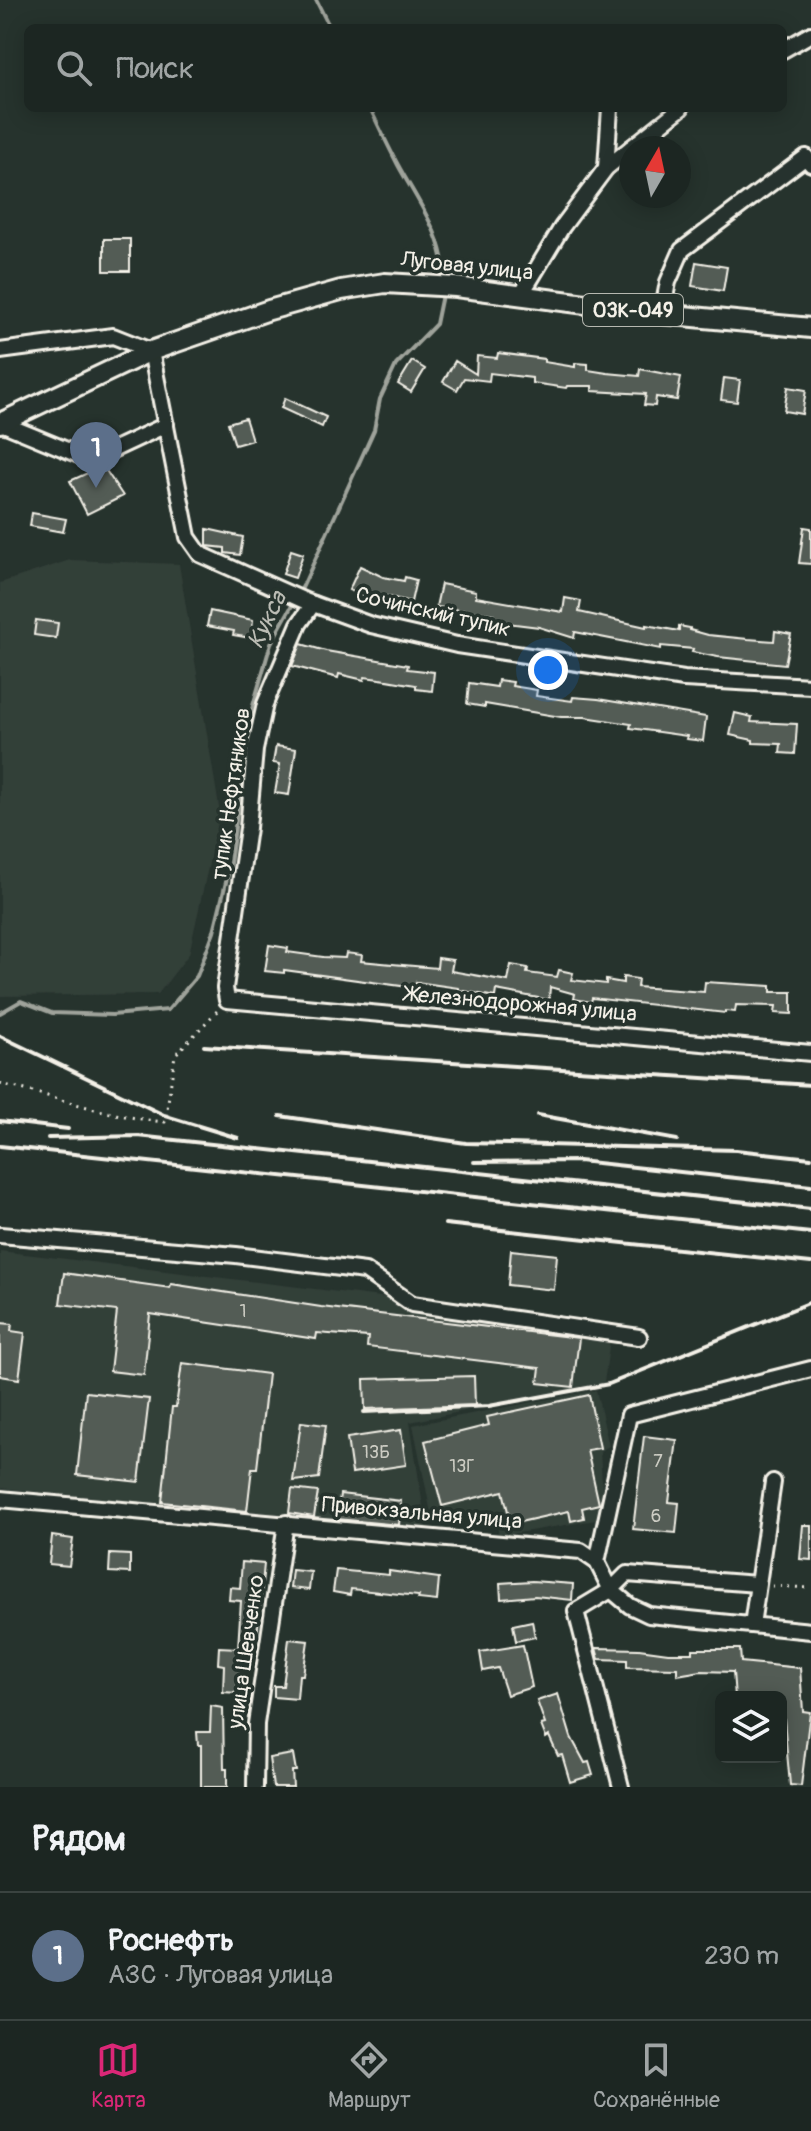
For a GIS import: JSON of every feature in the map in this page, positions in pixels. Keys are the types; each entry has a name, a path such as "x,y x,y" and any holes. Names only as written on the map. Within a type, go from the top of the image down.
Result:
{"main road":[{"name":"Луговая улица","path":"0,423 151,351 269,310 341,290 385,283 456,287 662,314 811,328"}],"street":[{"path":"787,48 811,34"},
{"path":"606,168 610,112"},
{"path":"646,136 676,112"},
{"path":"662,314 668,282 682,250 806,157 811,164"},
{"path":"521,295 562,227 606,168 619,158"},
{"path":"0,351 113,336 151,351 166,425 91,460 0,423"},
{"name":"Сочинский тупик","path":"166,425 188,537 200,554 309,602 371,625 457,645 684,679 811,686"},
{"name":"тупик Нефтяников","path":"227,1000 225,988 248,828 255,750 265,704 309,602"},
{"name":"Железнодорожная улица","path":"227,1000 811,1053"},
{"path":"0,1235 236,1255 365,1271 412,1304 639,1337"},
{"path":"811,1369 629,1415 597,1562 611,1590 630,1606 649,1615 811,1631"},
{"path":"752,1625 773,1482"},
{"name":"Привокзальная улица","path":"0,1499 581,1551 597,1562"},
{"name":"улица Шевченко","path":"255,1787 256,1724 286,1523"},
{"path":"621,1787 576,1611 611,1590 627,1574 757,1584"}],"path":[{"path":"0,1084 40,1092 132,1119 165,1122 175,1055 227,1000"},
{"path":"757,1584 811,1588"}],"shaded area":[{"path":"70,560 179,564 220,813 189,954 158,994 0,996 0,583"},
{"path":"0,1251 612,1325 604,1383 410,1422 427,1532 0,1488"},
{"path":"596,1390 609,1446 600,1451 603,1500 596,1520 499,1536 494,1510 432,1518 413,1425"}],"building":[{"path":"104,239 130,239 130,271 104,271"},
{"path":"696,262 727,267 723,291 692,286"},
{"path":"498,353 575,367 575,363 588,364 588,370 607,373 639,376 640,369 681,377 677,400 656,397 655,406 644,405 646,394 592,391 592,386 566,388 532,383 532,378 490,373 489,381 464,378 457,390 443,382 455,361 476,374 477,356 497,358"},
{"path":"412,361 425,369 411,392 398,384"},
{"path":"724,378 740,380 737,402 721,400"},
{"path":"788,387 806,390 802,414 784,411"},
{"path":"285,398 326,417 322,427 281,408"},
{"path":"245,418 252,440 235,445 228,423"},
{"path":"103,466 123,496 87,514 70,481"},
{"path":"32,513 66,519 63,532 30,526"},
{"path":"804,527 811,528 811,564 799,563"},
{"path":"207,529 243,537 240,555 225,553 225,548 207,546"},
{"path":"291,550 303,554 295,578 283,574"},
{"path":"360,566 383,577 416,580 411,602 385,596 384,600 362,596 349,590"},
{"path":"441,584 476,591 476,597 563,612 565,598 581,601 579,612 646,627 679,631 679,626 708,635 774,641 775,631 791,634 785,664 718,657 692,652 693,649 661,646 661,649 575,632 574,638 539,627 491,621 493,614 436,607"},
{"path":"210,611 253,620 251,638 207,626"},
{"path":"36,620 58,623 56,638 34,635"},
{"path":"301,644 408,665 407,669 434,672 432,691 387,680 365,677 364,680 339,674 338,678 292,666"},
{"path":"498,680 537,690 536,696 572,701 573,697 598,699 706,717 703,741 630,728 631,724 467,704 469,683 497,687"},
{"path":"735,713 752,717 751,722 797,724 795,754 780,753 781,744 753,743 753,740 730,735"},
{"path":"276,746 296,749 289,795 275,793 280,764 273,763"},
{"path":"269,945 288,948 287,952 323,957 345,958 346,953 362,955 361,961 437,968 438,958 453,960 451,971 508,981 511,965 528,968 527,973 557,977 559,970 573,973 571,980 606,984 606,980 623,983 623,977 638,979 637,987 704,992 705,982 771,986 771,992 792,992 792,1014 775,1013 776,1006 736,1005 735,1012 725,1013 592,998 591,1002 574,999 575,994 550,987 549,1000 496,990 495,997 416,982 416,988 284,970 284,973 265,971"},
{"path":"511,1250 557,1255 554,1290 508,1285"},
{"path":"64,1273 170,1288 171,1284 321,1307 579,1338 573,1387 538,1383 540,1368 367,1347 368,1337 317,1333 316,1339 150,1314 144,1375 110,1371 117,1311 60,1304"},
{"path":"0,1323 12,1324 11,1331 25,1333 19,1379 0,1376"},
{"path":"182,1363 268,1374 257,1468 252,1468 247,1511 162,1502 172,1407 176,1407"},
{"path":"474,1376 475,1405 365,1409 364,1379"},
{"path":"86,1392 149,1399 139,1482 77,1475"},
{"path":"589,1395 600,1448 587,1450 599,1504 582,1508 584,1518 571,1521 569,1511 511,1524 503,1491 442,1506 425,1441 489,1425 487,1417"},
{"path":"301,1422 326,1425 319,1478 293,1481"},
{"path":"401,1430 406,1465 352,1473 347,1438"},
{"path":"644,1436 677,1440 669,1502 679,1503 676,1533 633,1529"},
{"path":"292,1489 318,1492 314,1517 289,1513"},
{"path":"340,1494 401,1501 399,1525 337,1519"},
{"path":"803,1525 811,1525 811,1560 800,1559"},
{"path":"52,1536 73,1539 69,1566 49,1564"},
{"path":"110,1554 130,1555 130,1573 109,1572"},
{"path":"242,1562 264,1564 257,1637 250,1637 246,1686 237,1686 237,1693 223,1692 224,1665 218,1664 219,1647 238,1648 241,1601 229,1600 230,1587 240,1588"},
{"path":"292,1570 311,1572 309,1590 290,1588"},
{"path":"336,1570 389,1575 389,1571 439,1578 437,1601 418,1599 419,1596 351,1589 350,1595 333,1592"},
{"path":"532,1581 573,1584 572,1600 535,1596 501,1599 500,1583"},
{"path":"532,1621 535,1637 516,1641 513,1625"},
{"path":"289,1639 308,1641 303,1675 299,1675 297,1699 274,1697 274,1686 283,1686"},
{"path":"523,1645 532,1687 507,1695 498,1668 483,1671 480,1652"},
{"path":"596,1648 668,1653 693,1653 693,1649 740,1649 741,1662 800,1668 803,1711 810,1712 801,1786 790,1785 787,1691 735,1691 733,1672 701,1671 677,1675 677,1668 627,1667 627,1660 599,1659"},
{"path":"558,1694 571,1737 585,1763 589,1762 593,1775 570,1782 562,1755 558,1756 549,1736 546,1738 537,1701"},
{"path":"211,1706 223,1708 227,1787 201,1787 201,1745 198,1745 197,1732 210,1732"},
{"path":"293,1754 296,1771 292,1771 293,1787 273,1787 269,1758"}],"waterway":[{"name":"Кукса","path":"316,0 328,24"},
{"name":"Кукса","path":"372,112 436,235 444,281"},
{"name":"Кукса","path":"0,1013 21,1001 52,1013 112,1015 168,1010 197,976 214,931 229,870 251,713 271,643 303,586 374,430 380,399 396,365 436,324 443,290"}],"railway":[{"path":"0,1036 166,1116 238,1138"},
{"path":"204,1046 811,1085"},
{"path":"538,1115 677,1140"},
{"path":"280,1116 466,1143 736,1150 811,1158"},
{"path":"0,1121 68,1129"},
{"path":"48,1138 138,1136 811,1209"},
{"path":"0,1146 811,1233"},
{"path":"474,1162 579,1161 811,1186"},
{"path":"445,1224 811,1263"},
{"path":"364,1412 489,1406 609,1384 811,1302"}],"place":[{"name":"Роснефть","path":"96,488"}]}
